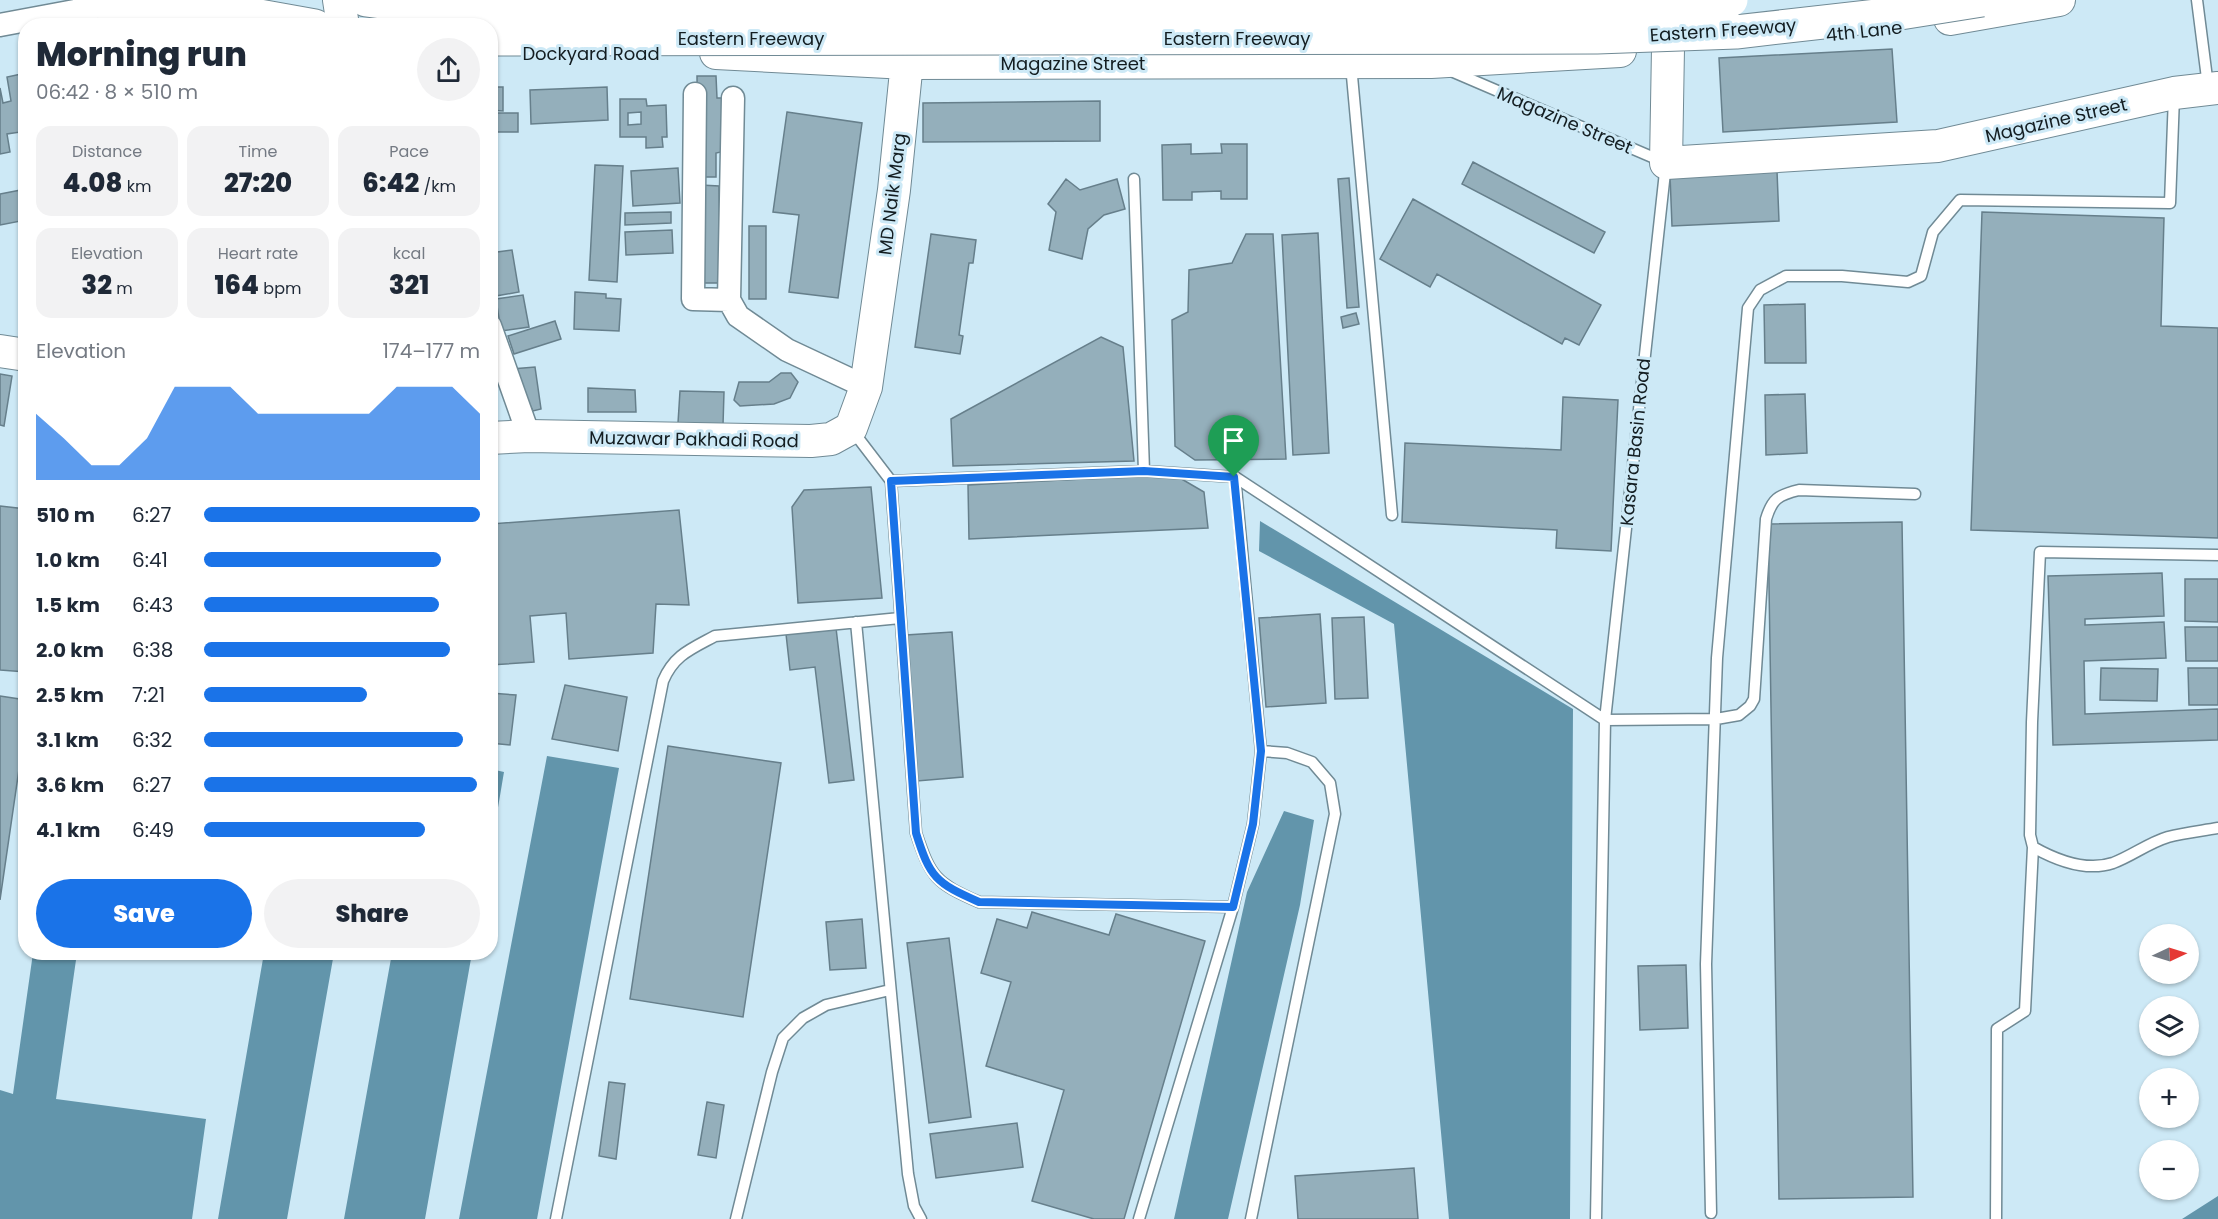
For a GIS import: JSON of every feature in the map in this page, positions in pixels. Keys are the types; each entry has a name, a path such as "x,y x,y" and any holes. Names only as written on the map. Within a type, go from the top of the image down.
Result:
{"highway":[{"path":"170,0 270,18"},
{"name":"Eastern Freeway","path":"366,0 427,8 1596,5 1731,0"},
{"name":"Eastern Freeway","path":"498,39 1597,37 1736,32 1894,14 1982,0"}],"street":[{"path":"341,0 344,18"},
{"name":"MD Naik Marg","path":"866,387 894,190 912,0"},
{"path":"1666,0 1668,48 1666,163"},
{"name":"4th Lane","path":"1431,62 1741,44 1902,27 2059,0"},
{"path":"31,18 107,1 193,18"},
{"path":"0,25 18,21"},
{"name":"Dockyard Road","path":"498,53 715,52 907,63"},
{"name":"Magazine Street","path":"907,63 1431,62"},
{"name":"Magazine Street","path":"1666,163 1938,146 2174,93 2213,89"},
{"path":"695,94 693,299 729,300"},
{"path":"733,98 729,300 738,316 787,350 866,387 851,428"},
{"path":"498,349 529,436"},
{"path":"0,351 18,354"},
{"name":"Muzawar Pakhadi Road","path":"498,438 529,436 810,441 831,439 851,428"}],"lane":[{"path":"2197,0 2213,89"},
{"path":"1350,62 1392,514"},
{"name":"Magazine Street","path":"1431,62 1666,163"},
{"path":"1711,1214 1706,964 1717,658 1743,337 1748,308 1760,290 1786,276 1842,276 1908,282 1921,276 1934,232 1960,200 2170,202 2174,93"},
{"name":"Kasara Basin Road","path":"1596,1219 1605,720 1666,163"},
{"path":"1134,179 1144,471"},
{"path":"851,428 891,481 916,833 926,863 945,887 979,902 1233,907"},
{"path":"891,481 1144,471 1234,477 1605,720 1716,719 1739,715 1750,706 1754,699 1766,519 1771,503 1784,494 1799,490 1915,494"},
{"path":"1139,1219 1233,907 1253,824 1261,751 1234,477"},
{"path":"1996,1219 1997,1029 2025,1011 2033,847 2030,835 2031,722 2040,552 2218,555"},
{"path":"556,1219 660,693 670,665 688,650 715,636 900,618"},
{"path":"856,622 908,1174 915,1219"},
{"path":"1251,1219 1335,814 1330,783 1312,762 1287,753 1261,751"},
{"path":"2033,847 2053,858 2090,866 2112,863 2144,846 2168,837 2218,828"},
{"path":"736,1219 772,1072 783,1038 803,1018 826,1005 890,990"},
{"path":"914,1206 921,1219"}],"water":[{"path":"1260,521 1573,709 1570,1219 1449,1219 1394,624 1259,551"},
{"path":"547,756 619,768 537,1219 459,1219"},
{"path":"498,771 504,772 498,808"},
{"path":"1284,811 1314,820 1300,905 1228,1219 1174,1219 1247,892"},
{"path":"32,960 76,960 56,1099 206,1119 192,1219 0,1219 0,1090 13,1094"},
{"path":"263,960 333,960 287,1219 218,1219"},
{"path":"391,960 471,960 425,1219 344,1219"},
{"path":"2218,1196 2218,1219 2182,1219"}],"building":[{"path":"1892,49 1897,122 1723,132 1719,58"},
{"path":"18,75 18,132 7,134 10,152 0,154 0,88 3,103 11,101 7,77"},
{"path":"697,76 716,76 717,98 722,98 721,152 716,153 716,177 698,177"},
{"path":"498,87 503,87 503,111 498,111"},
{"path":"607,87 608,120 531,124 530,90"},
{"path":"620,99 646,99 647,106 666,105 667,137 662,137 663,147 646,148 646,137 620,137","holes":["641,112 641,124 628,125 628,113"]},
{"path":"1100,101 1100,141 923,142 923,103"},
{"path":"787,112 862,123 838,298 789,292 799,215 773,212"},
{"path":"498,113 518,113 518,132 498,132"},
{"path":"1191,144 1191,154 1222,153 1221,144 1247,144 1247,199 1221,199 1221,191 1192,192 1192,200 1163,200 1162,145"},
{"path":"1473,162 1605,232 1594,253 1462,184"},
{"path":"595,165 623,166 617,282 589,280"},
{"path":"678,168 680,203 633,206 631,171"},
{"path":"1777,171 1779,221 1672,226 1670,175"},
{"path":"1349,178 1359,307 1347,308 1338,179"},
{"path":"1066,179 1080,190 1117,179 1125,209 1104,215 1088,229 1082,259 1049,250 1056,212 1048,204"},
{"path":"700,185 719,186 720,283 700,283"},
{"path":"18,191 18,222 0,225 0,194"},
{"path":"1413,199 1601,305 1579,345 1565,338 1562,344 1437,274 1430,287 1380,259"},
{"path":"671,212 671,223 625,225 625,213"},
{"path":"1982,212 2164,218 2161,326 2218,328 2218,538 1971,530"},
{"path":"749,226 766,226 766,299 749,299"},
{"path":"672,230 673,253 626,255 625,232"},
{"path":"1318,233 1329,453 1293,455 1282,235"},
{"path":"931,234 976,240 973,263 969,263 959,335 963,336 960,354 915,347"},
{"path":"1246,234 1273,234 1286,459 1195,460 1175,446 1172,320 1188,312 1189,270 1232,263"},
{"path":"512,250 519,292 498,296 498,252"},
{"path":"575,292 606,294 606,298 621,299 619,331 574,329"},
{"path":"523,295 529,327 501,331 498,299"},
{"path":"1805,304 1806,363 1765,363 1764,305"},
{"path":"1356,313 1359,324 1343,328 1341,317"},
{"path":"555,321 561,339 514,354 508,336"},
{"path":"1101,337 1123,347 1134,461 953,466 951,419"},
{"path":"535,367 541,409 533,411 512,369"},
{"path":"781,373 791,373 798,382 790,398 774,404 740,406 734,400 739,382 769,382"},
{"path":"0,374 12,376 4,426 0,425"},
{"path":"588,388 635,390 636,412 588,412"},
{"path":"680,391 724,392 723,425 678,423"},
{"path":"1805,394 1807,453 1766,455 1765,395"},
{"path":"1563,397 1618,400 1611,551 1556,548 1557,530 1402,522 1405,443 1561,450"},
{"path":"1173,474 1204,492 1208,528 969,539 968,485"},
{"path":"871,487 882,598 798,603 792,507 804,490"},
{"path":"0,506 18,508 18,671 0,670"},
{"path":"679,510 689,605 656,604 653,653 569,659 566,613 530,616 534,662 498,664 498,523"},
{"path":"1902,522 1913,1197 1779,1199 1768,524"},
{"path":"2162,573 2164,616 2085,619 2085,625 2164,622 2166,658 2084,661 2085,714 2218,709 2218,740 2053,745 2048,576"},
{"path":"2185,579 2218,579 2218,622 2185,621"},
{"path":"1320,614 1326,703 1266,707 1259,618"},
{"path":"1364,617 1368,698 1335,699 1332,618"},
{"path":"2185,627 2218,627 2218,661 2186,661"},
{"path":"836,628 854,780 829,783 815,667 790,670 786,634"},
{"path":"952,632 963,777 917,781 906,635"},
{"path":"2101,668 2158,669 2157,701 2100,700"},
{"path":"2188,668 2218,668 2218,705 2189,705"},
{"path":"565,685 627,697 618,751 552,739"},
{"path":"498,694 516,695 510,745 498,744"},
{"path":"0,696 18,699 18,776 0,900"},
{"path":"668,746 781,763 743,1017 630,999"},
{"path":"1032,912 1109,935 1116,914 1205,941 1124,1219 1094,1219 1032,1201 1064,1090 986,1066 1011,982 981,973 997,919 1027,928"},
{"path":"862,919 866,968 830,970 826,922"},
{"path":"949,938 971,1117 929,1123 907,943"},
{"path":"1686,965 1688,1028 1640,1030 1638,966"},
{"path":"609,1082 625,1084 616,1159 599,1156"},
{"path":"707,1102 724,1105 716,1158 698,1155"},
{"path":"1017,1123 1023,1167 936,1178 930,1134"},
{"path":"1414,1168 1418,1219 1298,1219 1295,1176"}],"route":[{"path":"1144,471 1234,477 1261,751 1253,824 1233,907 979,902 945,887 926,863 916,833 891,481 1144,471"}]}
